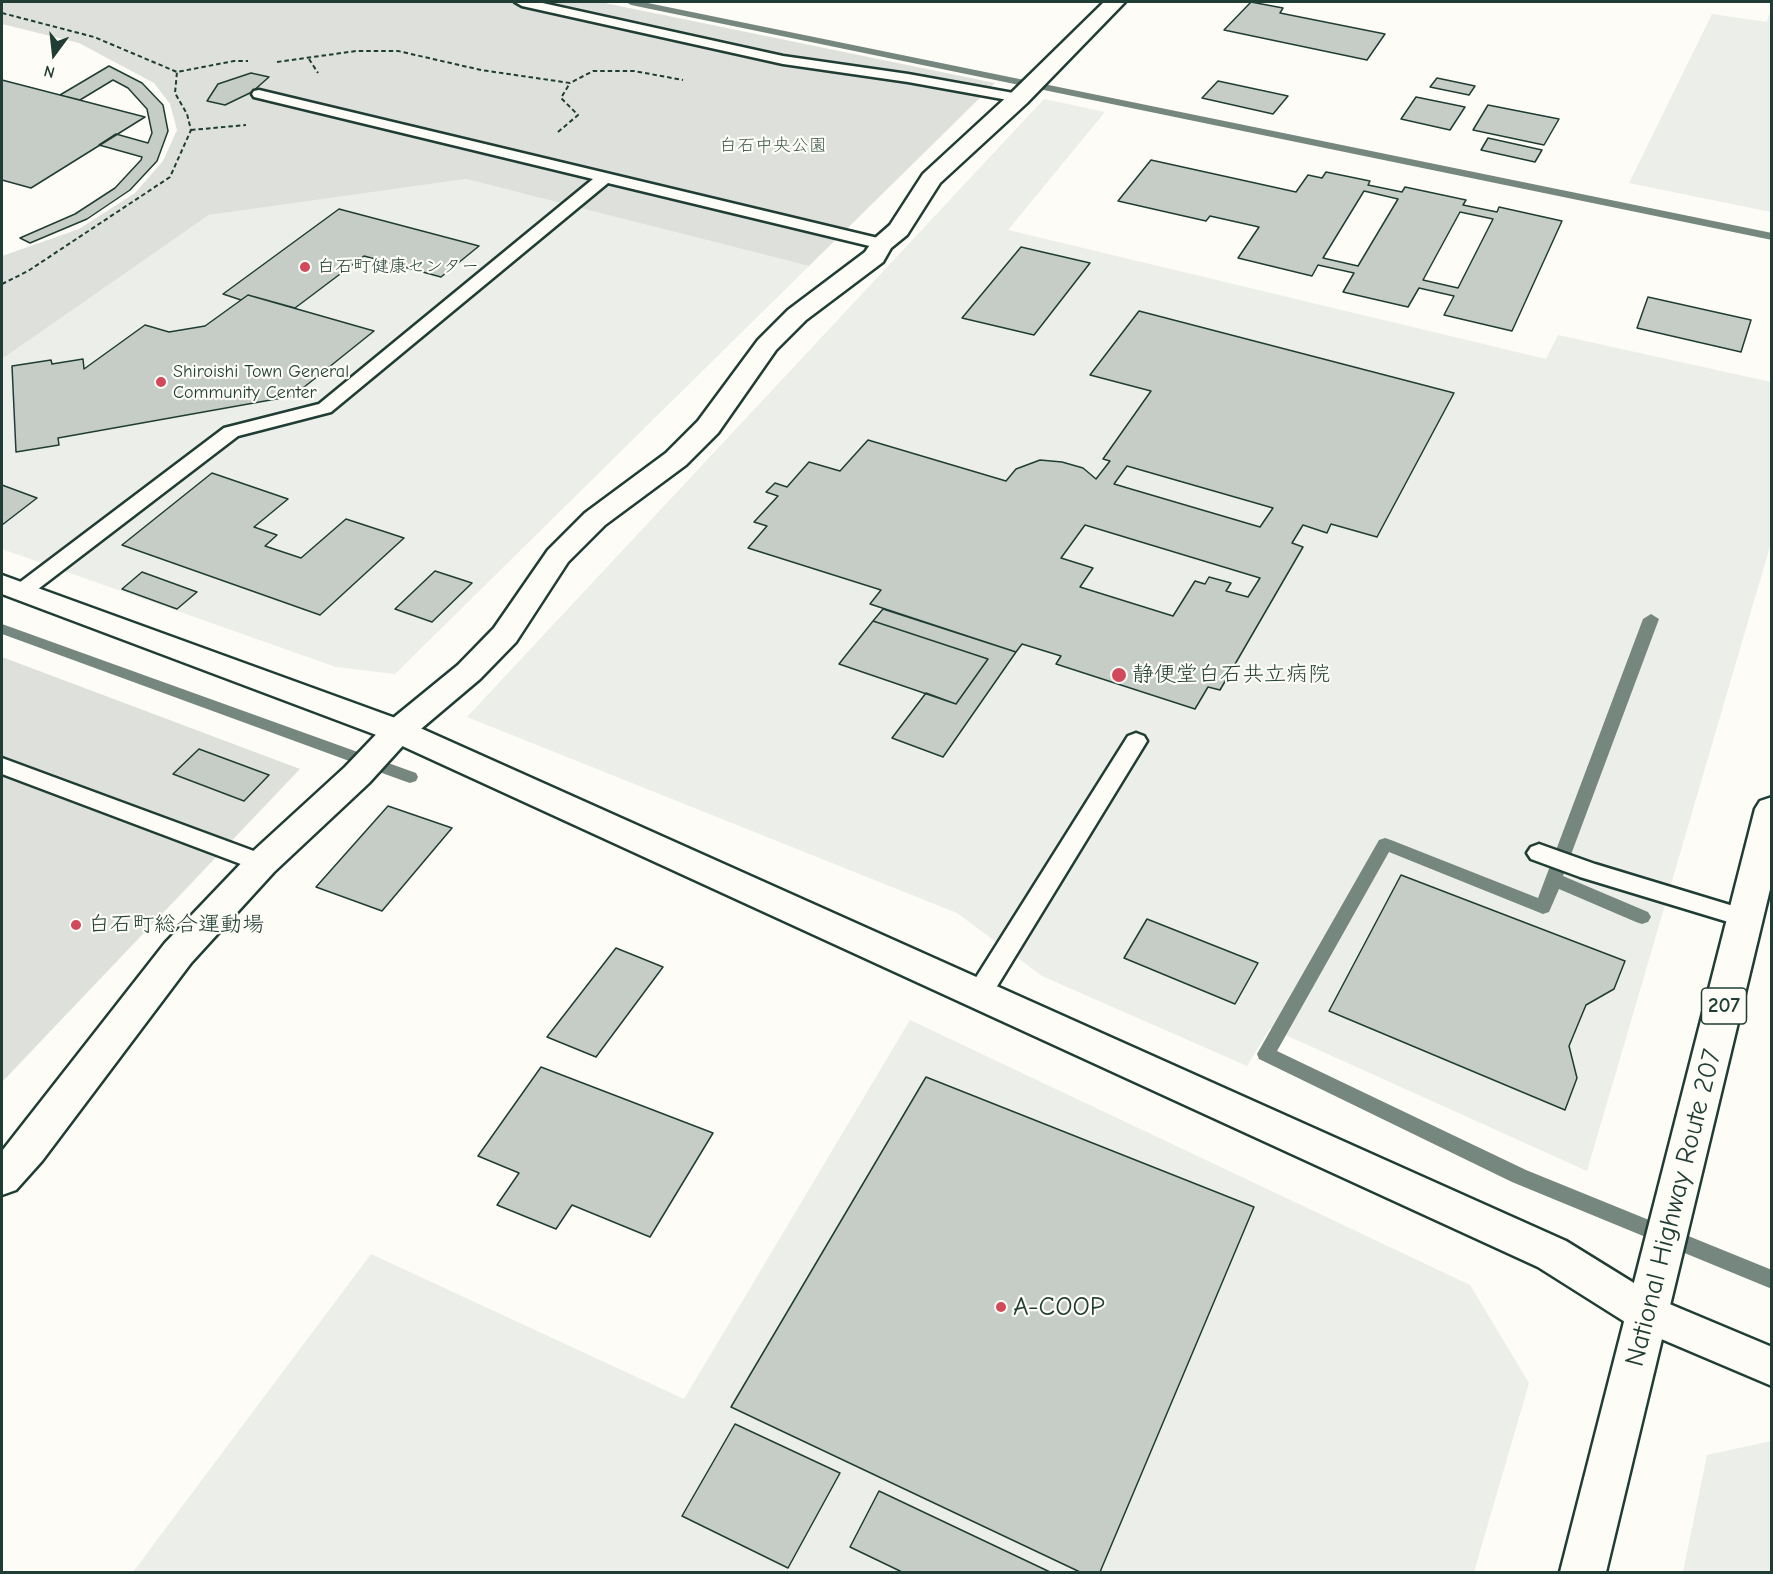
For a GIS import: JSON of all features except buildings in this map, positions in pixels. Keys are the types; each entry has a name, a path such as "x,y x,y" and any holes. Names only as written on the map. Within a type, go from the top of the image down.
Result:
{"main road":[{"path":"2,1178 28,1149 178,953 262,863 357,775 392,738 469,672 505,635 558,556 595,519 676,459 708,427 767,345 797,315 874,256 882,244 899,231 931,179 1019,98 1115,2"},
{"path":"12,587 392,738 979,994 1552,1254 1648,1314 1772,1367"},
{"name":"National Highway Route 207","path":"1583,1572 1772,809"}],"lane":[{"path":"522,2 783,60 908,78 1019,98"},
{"path":"259,94 882,244"},
{"path":"12,587 231,432 325,408 604,178"},
{"path":"979,994 1136,741"},
{"path":"2,766 262,863"},
{"path":"1539,853 1588,871 1745,918"}],"path":[{"path":"2,13 94,37 177,72 234,60 256,61"},
{"path":"267,61 309,59 356,51 398,51 481,70 570,83"},
{"path":"524,158 578,115 561,98 570,83 593,71 634,71 683,80"},
{"path":"2,284 28,271 170,177 191,130 187,114 175,93 177,72"}],"shaded area":[{"path":"1771,8 1771,212 1629,183 1712,14 1767,22"},
{"name":"静便堂白石共立病院","path":"1044,99 1105,112 1008,230 1546,359 1558,335 1771,382 1771,543 1587,1171 1270,1028 1247,1066 1042,976 957,913 467,717"},
{"path":"466,179 809,266 395,674 336,667 2,549 2,359 209,215"},
{"path":"910,1020 1470,1285 1529,1383 1474,1572 133,1572 371,1254 684,1399"},
{"path":"1771,1441 1771,1572 1683,1572 1707,1455"}],"green space":[{"name":"白石中央公園","path":"2,2 600,2 995,83 809,266 466,179 209,215 2,359 2,256 79,229 135,193 163,161 177,130 170,104 154,83 79,43 2,24"},
{"name":"白石町総合運動場","path":"2,657 300,769 2,1082"}],"waterway":[{"path":"631,2 1772,237"},
{"path":"1553,879 1651,619"},
{"path":"2,629 410,777"},
{"path":"1553,879 1543,907 1385,844 1266,1054 1519,1176 1772,1280"},
{"path":"1553,879 1642,917"}],"place":[{"name":"白石町健康センター","path":"305,267"},
{"name":"Shiroishi Town General Community Center","path":"161,382"},
{"name":"静便堂白石共立病院","path":"1119,675"},
{"name":"白石町総合運動場","path":"76,925"},
{"name":"A-COOP","path":"1001,1307"}]}
